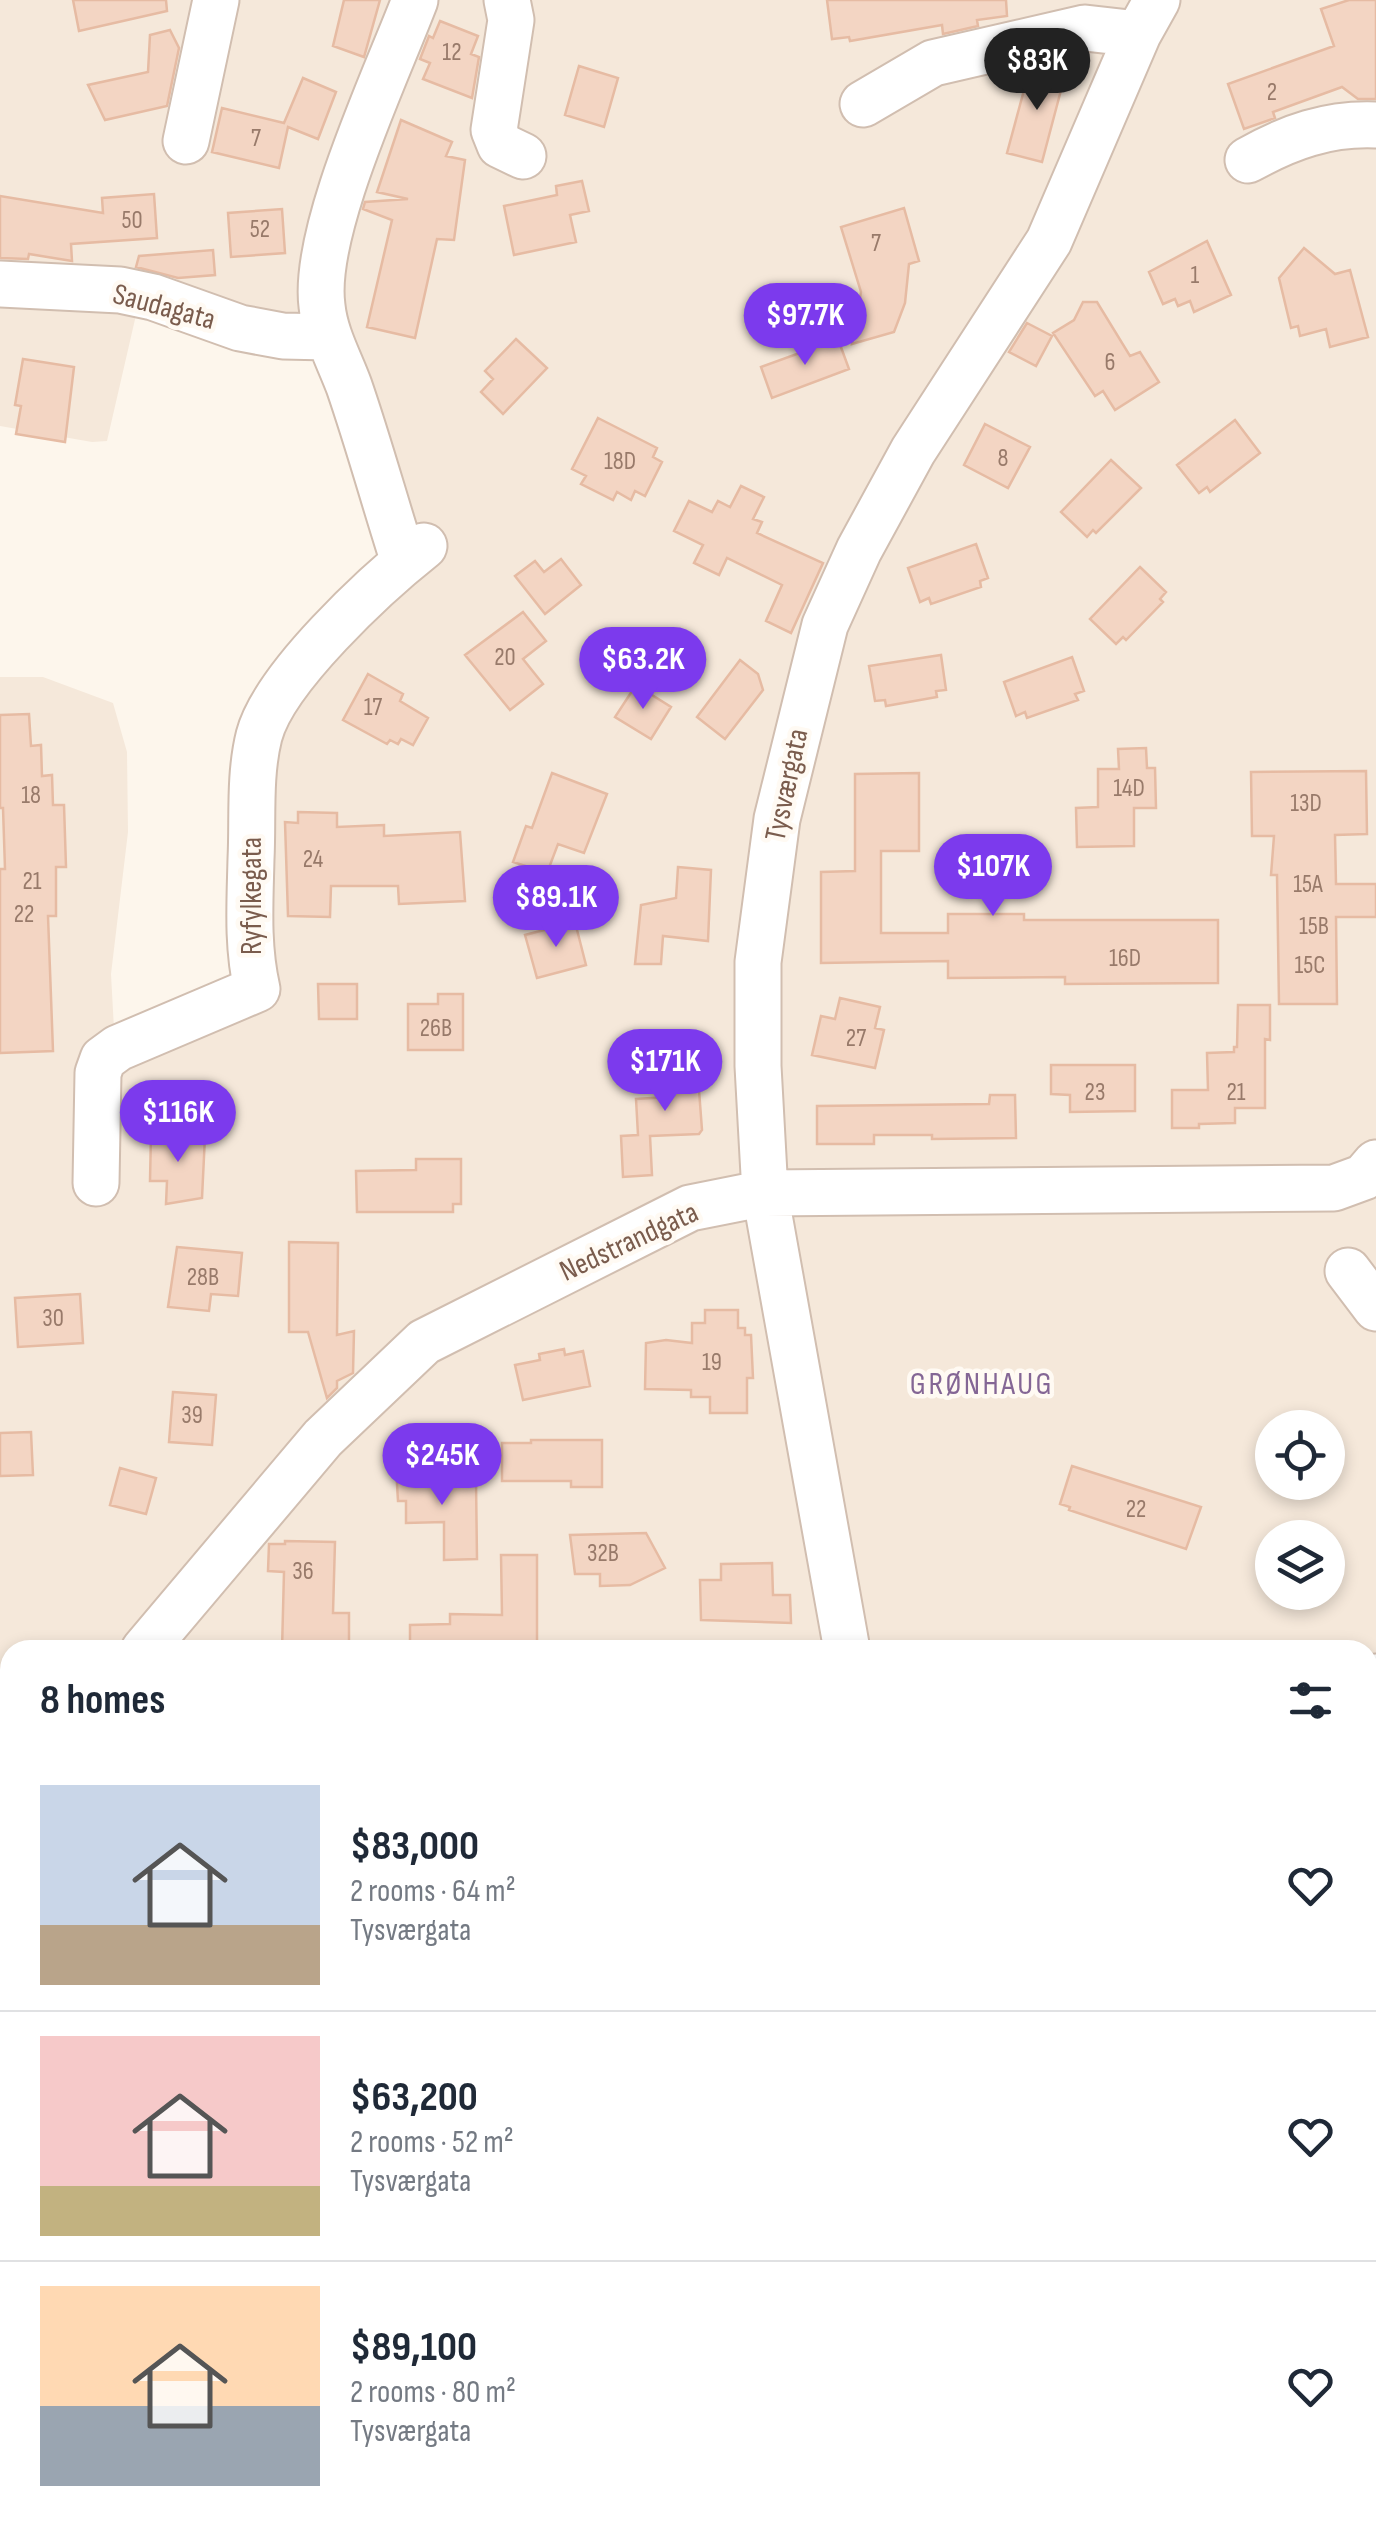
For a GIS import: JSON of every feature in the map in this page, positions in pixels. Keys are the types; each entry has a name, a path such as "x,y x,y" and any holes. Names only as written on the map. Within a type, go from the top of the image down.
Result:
{"street":[{"path":"186,141 216,0"},
{"name":"Ryfylkegata","path":"96,1183 98,1073 103,1059 118,1048 257,989 249,955 254,772 260,734 278,695 315,650 414,554 328,336 321,303 340,200 415,0"},
{"path":"507,0 511,20 494,130 500,145 523,156"},
{"path":"863,104 933,62 1147,17"},
{"name":"Tysværgata","path":"845,1640 766,1193 758,1066 758,962 776,819 825,625 859,550 913,451 1049,241 1147,17"},
{"path":"1248,160 1287,138 1335,126 1376,125"},
{"name":"Saudagata","path":"0,284 120,290 153,297 240,328 284,336 328,336"},
{"name":"Nedstrandgata","path":"152,1640 323,1438 424,1342 690,1208 766,1193 1334,1188 1364,1177 1376,1163"},
{"path":"1348,1271 1376,1308"}],"shaded area":[{"path":"0,0 1376,0 1376,1640 0,1640 0,677 43,677 113,703 127,752 128,832 111,974 114,1029 222,994 236,957 254,765 387,579 334,346 139,302 107,441 92,442 0,426"}],"building":[{"path":"73,0 166,0 167,11 79,31"},
{"path":"344,0 380,0 364,57 333,46"},
{"path":"827,0 1006,0 1007,16 977,20 978,26 943,34 942,25 850,41 849,37 832,39"},
{"path":"1349,0 1376,0 1376,99 1358,99 1342,87 1273,112 1275,118 1244,129 1228,84 1334,46 1321,9"},
{"path":"440,21 478,36 471,54 479,57 472,98 423,79 430,63 420,59"},
{"path":"170,30 179,48 167,106 105,120 88,85 148,72 150,35"},
{"path":"1058,65 1065,75 1042,162 1007,153 1030,68"},
{"path":"579,66 618,78 604,127 565,115"},
{"path":"303,78 336,92 318,139 288,127 279,168 212,152 222,108 284,123"},
{"path":"401,120 452,142 446,156 465,160 454,240 437,239 415,338 367,327 392,220 363,209 365,202 408,199 377,192"},
{"path":"582,181 589,211 570,215 576,242 514,255 504,206 557,195 556,186"},
{"path":"154,194 157,238 71,244 72,261 29,254 28,259 0,258 0,196 103,213 102,198"},
{"path":"904,208 919,261 909,264 905,303 894,332 852,344 861,292 841,227"},
{"path":"282,209 285,253 231,257 228,213"},
{"path":"1207,241 1231,295 1194,312 1190,301 1178,306 1175,299 1163,304 1149,272"},
{"path":"1304,248 1335,274 1350,270 1368,337 1330,347 1326,329 1300,336 1298,326 1291,328 1279,278"},
{"path":"213,250 215,275 178,278 136,267 139,256"},
{"path":"1083,302 1097,302 1130,356 1140,352 1159,382 1115,410 1103,391 1095,396 1053,333 1074,320"},
{"path":"1027,323 1052,336 1036,366 1009,352"},
{"path":"516,339 547,368 503,414 481,392 493,379 485,371"},
{"path":"838,339 849,369 772,398 761,367"},
{"path":"23,359 74,367 65,442 16,434 21,406 15,405"},
{"path":"598,418 657,448 653,457 662,462 645,496 635,491 631,500 617,492 613,500 581,484 586,476 572,469"},
{"path":"1235,420 1260,453 1210,492 1207,487 1199,493 1177,465"},
{"path":"985,424 1030,447 1008,488 964,465"},
{"path":"1111,460 1141,488 1096,533 1093,530 1087,537 1061,512"},
{"path":"741,486 764,497 753,519 762,522 757,533 823,563 791,633 766,621 782,585 727,558 719,575 694,563 703,545 674,531 689,501 712,512 718,501 730,507"},
{"path":"976,544 988,578 980,581 981,587 931,604 929,598 920,602 908,568"},
{"path":"561,559 581,585 545,614 515,576 535,561 544,572"},
{"path":"1140,567 1166,592 1160,599 1163,602 1126,640 1123,637 1116,644 1090,619"},
{"path":"523,612 546,641 523,659 543,684 510,710 465,655"},
{"path":"941,655 946,690 936,691 937,697 886,706 885,700 875,701 869,666"},
{"path":"1072,657 1084,691 1075,694 1078,700 1027,718 1025,712 1016,716 1004,682"},
{"path":"740,660 758,674 763,690 725,739 697,717"},
{"path":"368,674 403,694 400,701 428,718 413,745 401,739 398,744 390,740 387,744 343,720"},
{"path":"636,685 671,707 651,739 615,717"},
{"path":"29,714 31,746 41,745 42,776 52,775 53,805 64,805 66,867 56,867 56,916 48,916 53,1051 0,1053 0,869 5,869 0,808 0,715"},
{"path":"1146,748 1147,768 1155,768 1156,808 1134,808 1134,846 1077,847 1076,808 1098,807 1098,769 1119,769 1118,749"},
{"path":"1366,771 1367,834 1335,835 1336,884 1376,884 1376,917 1336,917 1337,1004 1279,1004 1277,875 1271,875 1274,836 1252,836 1251,772"},
{"path":"552,773 607,794 584,853 558,844 547,873 513,862 526,826 532,828"},
{"path":"919,773 919,851 881,851 881,933 948,933 948,914 1024,914 1024,920 1218,920 1218,983 1065,984 1065,977 948,978 948,961 821,963 821,872 855,871 855,774"},
{"path":"298,812 337,813 337,827 384,825 384,836 460,832 465,901 399,904 398,886 331,886 330,917 288,916 285,822 298,823"},
{"path":"678,867 711,870 708,941 663,936 661,964 635,964 641,905 676,898"},
{"path":"575,922 586,965 537,978 525,935"},
{"path":"318,984 357,984 357,1019 319,1019"},
{"path":"438,994 463,994 463,1050 408,1050 408,1004 438,1004"},
{"path":"840,998 880,1007 875,1028 884,1030 875,1068 812,1055 821,1016 835,1019"},
{"path":"1238,1005 1270,1005 1270,1040 1265,1039 1265,1108 1235,1108 1235,1123 1172,1128 1172,1090 1208,1090 1207,1053 1234,1052 1237,1047"},
{"path":"696,1050 702,1130 699,1134 650,1136 652,1175 623,1177 621,1136 638,1135 636,1099 669,1097 667,1052"},
{"path":"1051,1065 1135,1065 1135,1111 1070,1112 1070,1095 1051,1094"},
{"path":"990,1095 1015,1095 1016,1138 874,1135 874,1144 817,1144 817,1106 989,1104"},
{"path":"151,1134 205,1136 202,1198 166,1204 167,1181 150,1181"},
{"path":"416,1159 461,1159 461,1204 453,1204 453,1212 357,1212 356,1171 416,1170"},
{"path":"289,1242 338,1243 337,1335 354,1331 353,1373 337,1381 337,1388 327,1398 308,1332 289,1332"},
{"path":"177,1247 242,1253 238,1296 211,1294 209,1311 168,1307"},
{"path":"80,1294 83,1343 18,1347 15,1298"},
{"path":"705,1310 738,1310 738,1328 745,1328 745,1335 751,1335 753,1378 747,1378 747,1413 710,1413 710,1397 691,1397 691,1390 645,1389 646,1343 692,1343 692,1323 705,1323"},
{"path":"564,1349 565,1355 583,1351 590,1386 523,1400 515,1365 540,1360 539,1354"},
{"path":"173,1392 216,1395 212,1445 169,1442"},
{"path":"31,1432 33,1475 0,1476 0,1433"},
{"path":"602,1440 602,1487 571,1487 571,1481 502,1481 502,1443"},
{"path":"431,1466 432,1481 476,1481 477,1559 444,1560 444,1522 406,1523 406,1501 398,1501 396,1467"},
{"path":"1072,1466 1201,1507 1186,1549 1060,1504"},
{"path":"120,1468 156,1478 146,1514 110,1505"},
{"path":"646,1533 665,1568 630,1585 600,1586 600,1574 575,1574 570,1535"},
{"path":"335,1542 333,1613 349,1613 349,1640 282,1640 284,1572 268,1571 269,1544"},
{"path":"501,1555 537,1555 537,1640 410,1640 410,1625 450,1624 450,1614 502,1615"},
{"path":"772,1563 773,1595 790,1595 791,1623 701,1620 700,1580 721,1580 721,1564"}],"district":[{"name":"GRØNHAUG","path":"982,1384"}]}
